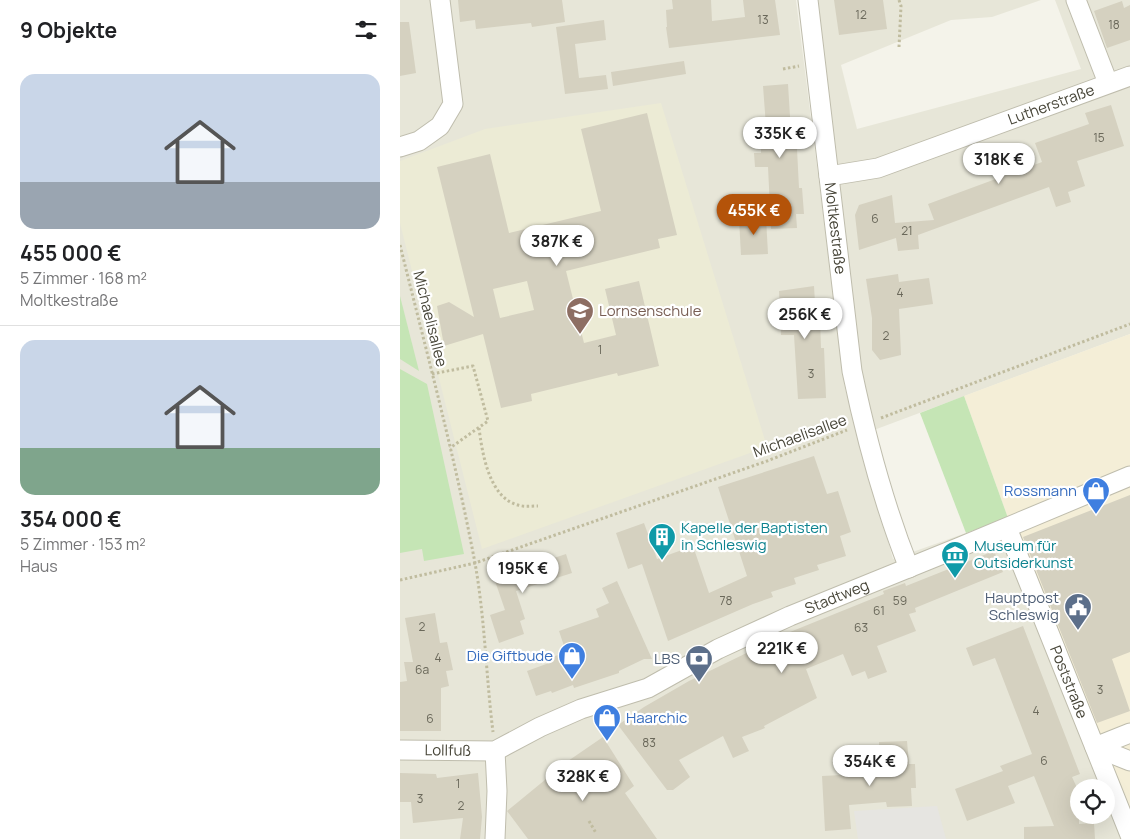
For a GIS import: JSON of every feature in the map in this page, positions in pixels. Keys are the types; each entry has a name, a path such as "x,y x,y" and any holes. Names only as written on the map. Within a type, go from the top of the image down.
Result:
{"street":[{"path":"400,146 419,141 440,126 453,104 440,0"},
{"name":"Moltkestraße","path":"808,0 852,371 864,425 899,544 909,568"},
{"path":"1076,0 1108,83"},
{"name":"Lutherstraße","path":"829,176 878,168 1130,76"},
{"name":"Stadtweg","path":"495,751 540,727 581,709 648,688 718,649 790,616 1130,476"},
{"name":"Poststraße","path":"1007,528 1130,836"},
{"path":"1095,747 1130,733"},
{"path":"1095,747 1130,761"},
{"name":"Lollfuß","path":"400,750 495,751"},
{"path":"495,751 497,791 495,839"}],"path":[{"path":"899,0 901,6 900,47"},
{"path":"783,69 801,66"},
{"name":"Michaelisallee","path":"400,245 450,448 475,563 495,751"},
{"name":"Michaelisallee","path":"400,580 475,563 758,464 1130,324"},
{"path":"432,374 473,366 488,422 450,448"},
{"path":"479,428 482,453 488,473 501,495 517,505 538,506"},
{"path":"589,821 596,833"}],"shaded area":[{"path":"400,0 796,0 845,388 893,559 1008,518 1107,779 1070,779 1070,824 1115,824 1115,800 1130,839 400,839"},
{"path":"817,0 1041,0 992,17 951,20 841,65 857,129 1081,69 1055,0 1130,0 1130,334 874,430 861,377"},
{"name":"Lornsenschule","path":"661,103 767,447 482,549 400,223 400,161 485,129"},
{"path":"1130,334 1130,814 1008,518 964,396"},
{"path":"937,806 946,839 858,839 854,811"}],"green space":[{"path":"400,296 419,371 400,359"},
{"path":"400,369 427,384 464,554 424,561 422,549 400,553"},
{"path":"964,396 1008,518 966,533 920,413"}],"building":[{"path":"458,0 562,0 565,22 532,27 531,23 476,29 475,20 460,22"},
{"path":"672,0 711,0 712,21 745,17 743,0 775,0 780,35 669,48 666,10 673,9"},
{"path":"834,0 883,0 887,29 839,35"},
{"path":"1122,1 1124,8 1130,5 1130,40 1107,48 1094,11"},
{"path":"604,20 606,40 575,44 579,78 606,75 608,89 565,94 556,27"},
{"path":"400,22 409,22 416,73 400,76"},
{"path":"684,61 686,74 613,86 611,72"},
{"path":"788,84 792,149 797,149 799,188 802,188 804,214 796,214 797,228 771,229 768,167 755,167 754,153 761,153 760,126 766,126 763,86"},
{"path":"1111,105 1124,146 1077,161 1085,186 1068,192 1071,202 1056,207 1049,187 918,235 919,249 898,251 896,238 859,250 855,215 859,205 892,195 895,223 934,220 928,204 1042,162 1035,143 1089,124 1085,113"},
{"path":"647,113 677,235 658,239 660,248 566,271 584,343 616,335 605,289 639,281 659,366 618,376 617,373 531,394 532,401 501,408 483,334 444,346 437,306 449,302 474,317 437,167 490,154 509,233 601,211 581,129","holes":["527,281 534,310 500,318 493,289"]},
{"path":"766,218 768,254 741,255 739,219"},
{"path":"898,274 899,282 929,278 933,304 899,309 901,355 880,360 872,350 872,318 866,279"},
{"path":"814,286 816,319 820,319 821,348 824,348 826,398 798,399 794,335 781,335 779,291"},
{"path":"814,456 827,494 838,491 851,532 840,536 846,556 817,565 819,570 794,578 796,584 771,592 773,597 668,641 642,564 628,569 616,533 644,523 657,559 693,546 709,593 747,576 718,487"},
{"path":"1130,495 1130,652 1112,659 1130,711 1097,723 1023,537"},
{"path":"994,551 1003,572 915,608 916,612 909,614 916,631 877,646 887,672 868,679 865,671 852,676 843,654 806,669 817,698 764,726 765,728 742,737 749,751 733,758 723,736 679,760 690,777 673,790 667,790 618,725 644,707 689,681 790,632 884,594 883,591 905,583 906,586"},
{"path":"566,554 572,573 516,591 525,619 520,621 524,634 499,643 490,615 505,610 494,578"},
{"path":"617,581 652,659 644,659 619,671 619,673 574,688 573,685 552,693 551,691 536,696 527,671 549,663 547,659 566,652 559,631 599,617 596,609 609,603 602,588"},
{"path":"435,613 440,643 447,642 453,670 446,671 449,686 441,688 441,731 400,731 400,682 407,681 404,662 413,662 405,618"},
{"path":"1023,626 1080,774 1070,779 1070,824 1094,824 1095,839 1024,839 1024,827 1054,826 1034,776 1008,786 1015,803 967,821 955,789 1003,771 1000,766 1032,754 995,658 973,666 966,648"},
{"path":"603,737 634,786 625,793 657,839 528,839 507,811 568,761"},
{"path":"907,741 909,764 915,764 916,788 911,788 912,806 887,807 886,802 849,805 851,829 825,831 822,776 880,773 879,742"},
{"path":"400,773 436,774 437,778 478,773 482,817 480,839 460,839 463,818 413,823 411,802 400,802"}],"place":[{"name":"Lornsenschule","path":"580,335"},
{"name":"Rossmann","path":"1096,515"},
{"name":"Kapelle der Baptisten in Schleswig","path":"662,561"},
{"name":"Museum für Outsiderkunst","path":"955,579"},
{"name":"Hauptpost Schleswig","path":"1078,631"},
{"name":"Die Giftbude","path":"572,680"},
{"name":"LBS","path":"699,683"},
{"name":"Haarchic","path":"607,742"}]}
